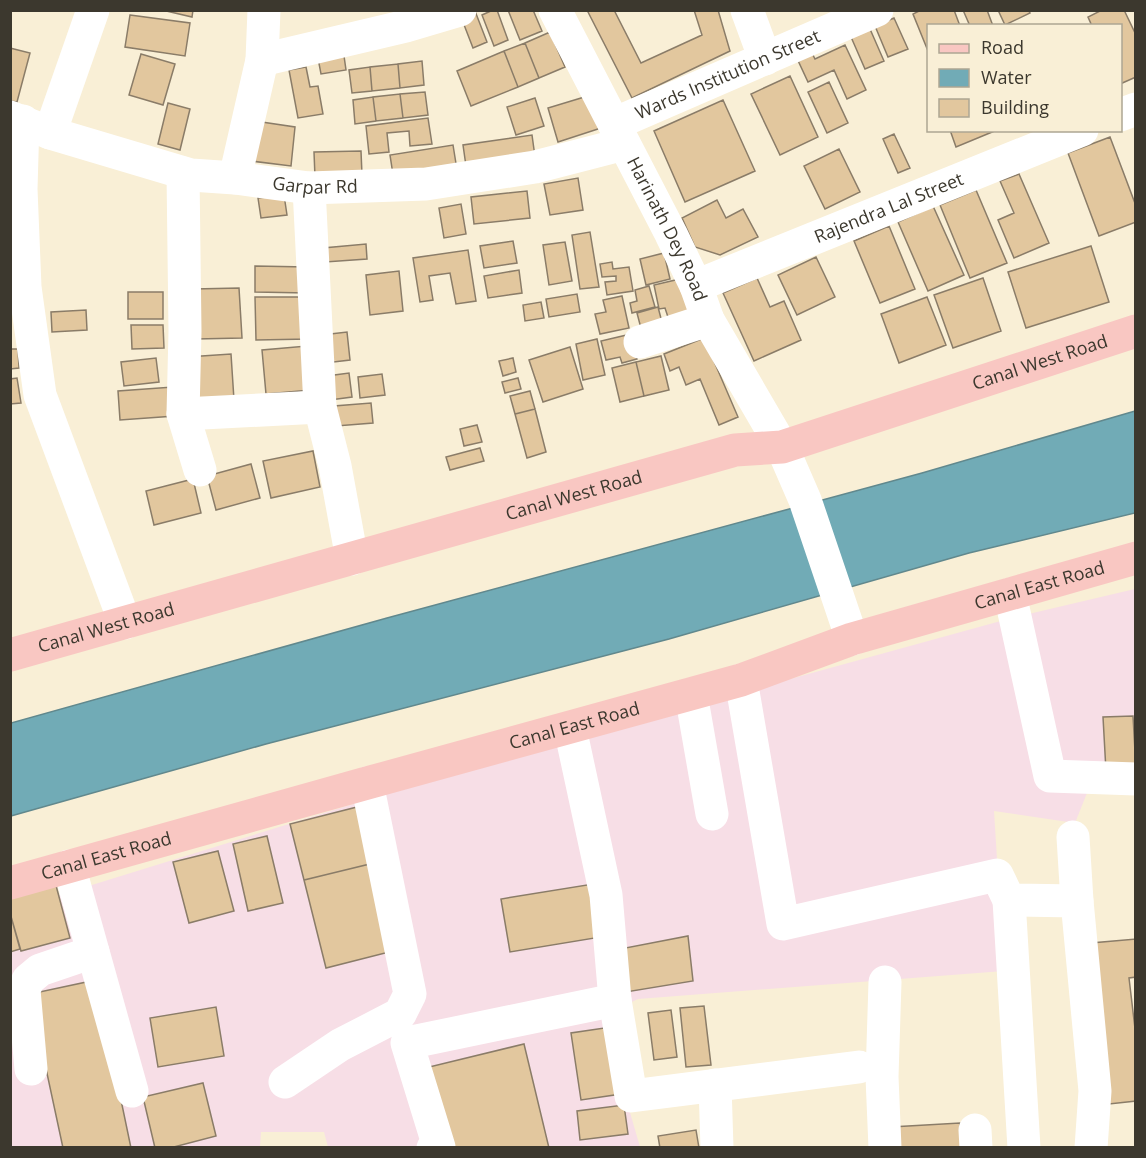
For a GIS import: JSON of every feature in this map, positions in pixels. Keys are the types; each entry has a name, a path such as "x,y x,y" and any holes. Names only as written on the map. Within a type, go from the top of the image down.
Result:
{"main road":[{"name":"Canal West Road","path":"10,655 735,450 787,459 1136,331"},
{"name":"Canal East Road","path":"10,883 741,680 852,639 1136,558"}],"street":[{"path":"93,10 28,124 21,189 25,287 40,395 125,623"},
{"path":"234,178 262,60 264,10"},
{"path":"262,60 406,26 460,10"},
{"name":"Harinath Dey Road","path":"555,10 696,286 708,320 787,459 805,500 852,639"},
{"path":"747,10 765,59"},
{"name":"Wards Institution Street","path":"619,134 765,59 877,10"},
{"name":"Garpar Rd","path":"28,124 190,175 309,188 426,184 535,167 619,134"},
{"name":"Rajendra Lal Street","path":"696,286 1077,132"},
{"path":"183,173 185,331 183,414 200,470"},
{"path":"309,188 320,407 335,466 352,559"},
{"path":"640,342 708,320"},
{"path":"183,414 320,407"},
{"path":"1010,594 1050,776 1136,779"},
{"path":"741,680 783,924 997,875 1009,900 1024,1148"},
{"path":"691,694 712,814"},
{"path":"570,728 606,895 615,1000 630,1096 859,1066"},
{"path":"285,1082 340,1045 400,1014 410,994 368,783"},
{"path":"1073,837 1095,1091 1091,1148"},
{"path":"69,867 132,1091"},
{"path":"1009,900 1077,901"},
{"path":"31,1069 24,990 28,980 40,970 93,952"},
{"path":"885,982 882,1077 885,1148"},
{"path":"433,1148 439,1147 407,1043 615,1000"},
{"path":"715,1085 717,1148"}],"shaded area":[{"path":"1135,589 1135,767 1099,763 1075,823 994,811 1004,971 638,999 613,1011 627,1102 640,1147 328,1147 324,1132 261,1132 260,1147 11,1148 11,910 486,763 1008,619"}],"water":[{"path":"1135,411 1135,513 969,553 669,639 266,744 11,816 11,723 922,473"}],"building":[{"path":"162,10 193,10 192,17"},
{"path":"497,10 508,40 494,46 482,15"},
{"path":"508,10 533,10 542,31 520,40"},
{"path":"587,10 614,10 641,63 702,35 694,10 718,10 730,51 632,98"},
{"path":"921,10 954,10 959,24 927,24 927,49 913,14"},
{"path":"963,10 987,10 992,24 969,24"},
{"path":"998,10 1028,10 1030,13 1007,24 1005,24"},
{"path":"1102,10 1124,10 1136,35 1136,77 1122,83 1122,24 1091,24 1088,17"},
{"path":"475,11 487,42 473,48 461,17"},
{"path":"130,15 190,23 185,56 125,47"},
{"path":"894,18 908,49 888,57 875,26"},
{"path":"870,29 884,61 865,69 851,37"},
{"path":"550,32 565,67 539,78 525,43"},
{"path":"525,43 539,78 518,87 504,51"},
{"path":"845,45 866,90 847,99 834,70 808,82 795,54 809,47 815,59"},
{"path":"10,48 30,53 17,102 10,101"},
{"path":"343,49 346,70 321,74 317,53"},
{"path":"504,51 518,87 471,106 457,71"},
{"path":"141,54 175,64 163,105 129,95"},
{"path":"422,61 424,85 400,88 398,64"},
{"path":"398,64 400,88 372,91 370,67"},
{"path":"306,67 310,87 318,86 323,114 298,118 289,70"},
{"path":"370,67 372,91 352,93 349,70"},
{"path":"790,76 818,137 780,155 751,94"},
{"path":"829,82 848,123 827,133 808,92"},
{"path":"425,92 428,115 403,118 400,94"},
{"path":"400,94 403,118 376,121 373,97"},
{"path":"591,95 601,128 558,142 548,108"},
{"path":"373,97 376,121 355,124 353,100"},
{"path":"535,98 544,126 516,135 507,107"},
{"path":"723,100 755,171 685,202 654,131"},
{"path":"168,103 190,109 180,150 158,144"},
{"path":"428,118 432,144 410,146 409,131 387,133 389,152 369,154 366,126"},
{"path":"255,121 295,127 291,166 251,161"},
{"path":"951,132 992,132 956,147"},
{"path":"894,134 910,168 898,173 883,139"},
{"path":"532,135 536,164 467,173 463,145"},
{"path":"1110,137 1136,206 1136,222 1099,236 1068,153"},
{"path":"453,145 458,176 394,181 390,155"},
{"path":"839,149 860,192 825,209 804,166"},
{"path":"361,151 362,175 315,177 314,152"},
{"path":"1019,174 1049,243 1014,258 998,220 1014,213 1000,181"},
{"path":"578,178 583,210 550,215 544,184"},
{"path":"976,190 1007,263 970,278 940,205"},
{"path":"527,191 530,218 474,224 471,197"},
{"path":"284,195 287,215 261,218 258,198"},
{"path":"717,200 726,218 743,209 758,237 720,255 695,247 682,218"},
{"path":"461,204 466,234 444,238 439,208"},
{"path":"933,206 964,275 928,291 898,222"},
{"path":"889,226 915,289 880,303 854,241"},
{"path":"590,232 599,287 580,289 572,235"},
{"path":"513,241 517,263 484,268 480,246"},
{"path":"565,242 572,281 549,285 543,245"},
{"path":"366,244 367,259 325,262 323,248"},
{"path":"1091,246 1109,302 1026,328 1008,272"},
{"path":"468,250 476,301 456,304 450,273 429,276 433,300 420,302 413,258"},
{"path":"664,253 670,279 646,285 640,259"},
{"path":"816,257 835,297 797,315 778,275"},
{"path":"612,262 613,269 629,267 633,291 607,295 605,282 616,281 616,276 602,277 600,264"},
{"path":"255,266 307,267 307,293 255,292"},
{"path":"519,270 522,293 488,298 484,276"},
{"path":"399,271 403,311 370,315 366,275"},
{"path":"684,278 692,315 669,320 665,308 659,309 654,285"},
{"path":"757,278 770,307 784,301 801,340 754,361 723,293"},
{"path":"983,278 1001,331 953,348 934,295"},
{"path":"649,286 655,307 632,313 630,303 637,301 635,290"},
{"path":"239,288 242,338 196,339 194,289"},
{"path":"128,292 163,292 163,319 128,319"},
{"path":"577,294 580,312 549,317 546,299"},
{"path":"622,296 629,328 600,334 595,314 606,312 603,300"},
{"path":"255,297 308,297 309,339 256,340"},
{"path":"927,297 946,345 899,363 881,314"},
{"path":"541,302 544,318 525,321 523,305"},
{"path":"658,307 664,330 643,336 637,313"},
{"path":"86,310 87,330 52,332 51,312"},
{"path":"131,325 163,325 164,348 132,349"},
{"path":"347,332 350,360 325,363 322,335"},
{"path":"631,334 637,359 622,363 620,357 606,360 601,341"},
{"path":"704,338 738,417 719,425 700,379 686,385 679,367 670,371 664,354"},
{"path":"597,339 605,375 583,380 576,344"},
{"path":"307,346 311,390 266,394 262,350"},
{"path":"570,347 583,389 543,402 529,360"},
{"path":"10,349 18,349 19,368 10,369"},
{"path":"231,354 234,400 191,404 187,357"},
{"path":"661,356 669,390 644,396 636,362"},
{"path":"156,358 159,382 124,386 121,362"},
{"path":"513,358 516,372 503,376 499,361"},
{"path":"636,362 644,396 620,402 612,368"},
{"path":"349,373 352,397 330,400 327,376"},
{"path":"382,374 385,395 360,398 358,377"},
{"path":"17,378 21,403 10,404 10,379"},
{"path":"518,378 521,389 505,393 502,382"},
{"path":"173,387 175,416 120,420 118,391"},
{"path":"530,391 535,409 515,414 510,396"},
{"path":"371,403 373,423 336,426 334,406"},
{"path":"535,409 546,452 527,458 515,414"},
{"path":"477,425 482,442 464,446 460,429"},
{"path":"480,448 484,461 450,470 446,457"},
{"path":"313,451 320,487 271,498 263,461"},
{"path":"251,464 260,498 216,510 207,476"},
{"path":"193,479 201,513 154,525 146,491"},
{"path":"1133,716 1136,769 1106,771 1103,717"},
{"path":"361,806 374,863 304,880 290,824"},
{"path":"267,836 283,903 248,911 233,844"},
{"path":"218,851 234,911 189,923 173,862"},
{"path":"374,863 397,950 326,968 304,880"},
{"path":"54,878 70,938 21,951 10,913 10,889"},
{"path":"593,884 601,937 510,952 501,899"},
{"path":"10,913 20,949 10,952"},
{"path":"688,936 693,981 626,992 620,949"},
{"path":"1136,939 1136,977 1129,978 1136,1037 1136,1101 1109,1104 1091,943"},
{"path":"96,980 131,1148 63,1148 30,994"},
{"path":"704,1006 711,1065 686,1067 680,1008"},
{"path":"216,1007 224,1056 158,1067 150,1018"},
{"path":"671,1010 677,1057 654,1060 648,1013"},
{"path":"611,1027 621,1094 581,1100 571,1033"},
{"path":"524,1044 549,1148 444,1148 425,1068"},
{"path":"203,1083 216,1136 170,1148 155,1148 143,1097"},
{"path":"624,1105 628,1134 580,1140 577,1111"},
{"path":"960,1123 961,1148 892,1148 891,1127"},
{"path":"696,1130 699,1148 660,1148 658,1136"}]}
